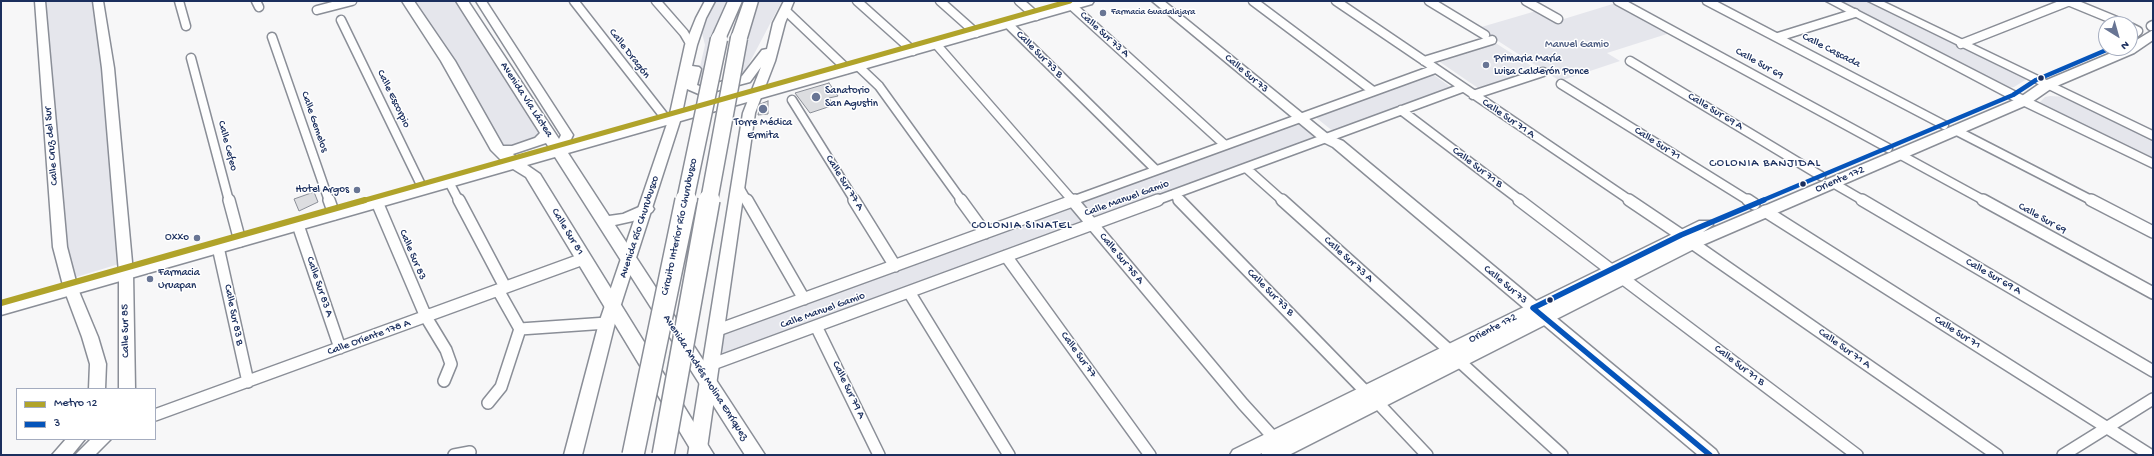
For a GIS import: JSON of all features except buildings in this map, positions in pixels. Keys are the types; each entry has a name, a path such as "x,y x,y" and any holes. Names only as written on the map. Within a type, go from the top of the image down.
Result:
{"highway":[{"name":"Circuito Interior Río Churubusco","path":"633,455 719,39 735,1"},
{"name":"Circuito Interior Río Churubusco","path":"663,455 739,38 751,1"}],"main road":[{"path":"408,1 448,61 498,150 514,163"},
{"name":"Avenida Vía Láctea","path":"462,1 559,151"},
{"path":"1,309 1088,1"},
{"path":"2138,36 2153,29"},
{"path":"2041,82 2098,54"},
{"path":"2041,82 2098,55"},
{"name":"Oriente 172","path":"1240,455 1280,449 1372,397 1686,239 2019,98 2041,82"},
{"path":"498,150 513,150 540,141 548,133"},
{"path":"559,151 629,260"},
{"name":"Calle Sur 81","path":"514,163 532,174 583,259 610,315"},
{"path":"605,221 627,218 646,209"},
{"name":"Avenida Andrés Molina Enríquez","path":"629,260 755,455"},
{"path":"610,315 699,452"}],"street":[{"name":"Calle Cruz del Sur","path":"40,1 60,247 71,289"},
{"path":"98,1 108,68 126,273"},
{"path":"179,1 186,26"},
{"path":"317,10 352,1"},
{"name":"Avenida Vía Láctea","path":"480,1 567,136 559,151"},
{"name":"Calle Dragón","path":"574,1 671,119"},
{"path":"656,1 699,48 691,85 697,90 702,91 746,79 774,40"},
{"name":"Avenida Río Churubusco","path":"574,455 610,315 646,209 692,40 710,1"},
{"path":"857,1 913,51"},
{"path":"940,1 976,33"},
{"path":"1019,1 1036,16"},
{"name":"Calle Sur 73","path":"1157,1 1304,116"},
{"name":"Calle Sur 73","path":"1168,1 1538,313 1710,455"},
{"path":"1253,1 1373,92"},
{"name":"Calle Sur 71 A","path":"1336,1 1686,239 1997,455"},
{"path":"1424,61 1488,37 1429,1"},
{"path":"1526,1 1558,19"},
{"name":"Calle Sur 69","path":"1618,1 2153,293"},
{"name":"Calle Cascada","path":"1707,1 1949,128 2153,232"},
{"path":"1831,1 2019,98 2153,164"},
{"path":"1961,44 2069,1 2105,16"},
{"path":"1880,2 1961,44 2152,135"},
{"path":"699,452 707,382 739,187 749,113 769,61 774,40 787,5 852,68 879,86 985,233"},
{"name":"Calle Sur 73 A","path":"1072,6 1225,145"},
{"path":"1778,37 1855,13"},
{"name":"Calle Escorpio","path":"341,20 423,189"},
{"name":"Calle Sur 73 B","path":"1008,24 1156,170"},
{"name":"Calle Gemelos","path":"272,37 334,214"},
{"path":"2138,39 2153,40"},
{"name":"Calle Sur 75 A","path":"936,44 1092,224 1280,449"},
{"name":"Calle Cefeo","path":"191,58 240,241"},
{"name":"Calle Sur 69 A","path":"1630,61 2153,371"},
{"name":"Calle Manuel Gamio","path":"715,331 1435,69"},
{"path":"1473,95 1542,72"},
{"name":"Calle Sur 71","path":"1561,84 2150,455"},
{"name":"Calle Manuel Gamio","path":"710,365 1174,194 1332,139 1401,110 1462,88"},
{"name":"Calle Sur 77 A","path":"792,100 895,266"},
{"name":"Calle Sur 71 B","path":"1401,110 1857,455"},
{"name":"Calle Sur 73 A","path":"1246,168 1455,356 1562,455"},
{"path":"449,182 520,329 501,388 488,403"},
{"path":"739,187 804,299"},
{"name":"Calle Sur 73 B","path":"1174,194 1182,204 1427,455"},
{"name":"Calle Sur 83","path":"377,202 426,317 446,350 450,364 444,381"},
{"name":"Calle Sur 83 A","path":"298,225 340,348"},
{"name":"Calle Sur 83 B","path":"218,247 248,382"},
{"name":"Calle Sur 77","path":"1006,256 1150,455"},
{"name":"Calle Oriente 178 A","path":"156,415 583,259"},
{"name":"Calle Sur 85","path":"126,273 127,388"},
{"path":"71,289 90,337 98,364 97,388"},
{"path":"909,292 1009,455"},
{"path":"520,329 610,315"},
{"name":"Calle Sur 79 A","path":"816,326 879,455"},
{"path":"2063,455 2153,399"},
{"path":"61,455 76,440"},
{"path":"84,455 101,440"},
{"path":"454,455 470,452 469,455"}],"shaded area":[{"name":"Primaria María Luisa Calderón Ponce","path":"1494,42 1536,69 1478,88 1437,60"}],"green space":[{"path":"43,1 95,1 122,263 70,279"},
{"path":"413,1 456,1 539,132 536,140 511,148 500,145"},
{"path":"714,1 726,1 714,30 701,87 696,84 705,45 702,33"},
{"path":"758,1 782,1 741,79 748,28"},
{"path":"1834,1 1869,1 2027,79 2014,87 2008,88 2000,85"},
{"name":"Manuel Gamio","path":"1616,3 1670,33 1607,53 1620,61 1560,81 1478,28 1536,11 1554,22"},
{"path":"1431,73 1452,88 1334,132 1314,116"},
{"path":"2045,97 2067,97 2153,138 2153,160 2039,103"},
{"path":"1297,123 1315,137 723,357 721,330"}],"metro line":[{"name":"12","path":"1,303 1070,1"}],"transit line":[{"name":"3","path":"1710,455 1533,308 1681,235 2013,95 2036,80 2098,54"}],"place":[{"name":"Farmacia Guadalajara","path":"1103,13"},
{"name":"Primaria María Luisa Calderón Ponce","path":"1486,65"},
{"name":"Sanatorio San Agustin","path":"816,97"},
{"name":"Torre Médica Ermita","path":"763,109"},
{"name":"Hotel Argos","path":"357,190"},
{"name":"Oxxo","path":"197,238"},
{"name":"Farmacia Uruapan","path":"150,279"}],"district":[{"name":"COLONIA BANJIDAL","path":"1765,164"},
{"name":"COLONIA SINATEL","path":"1022,226"}]}
